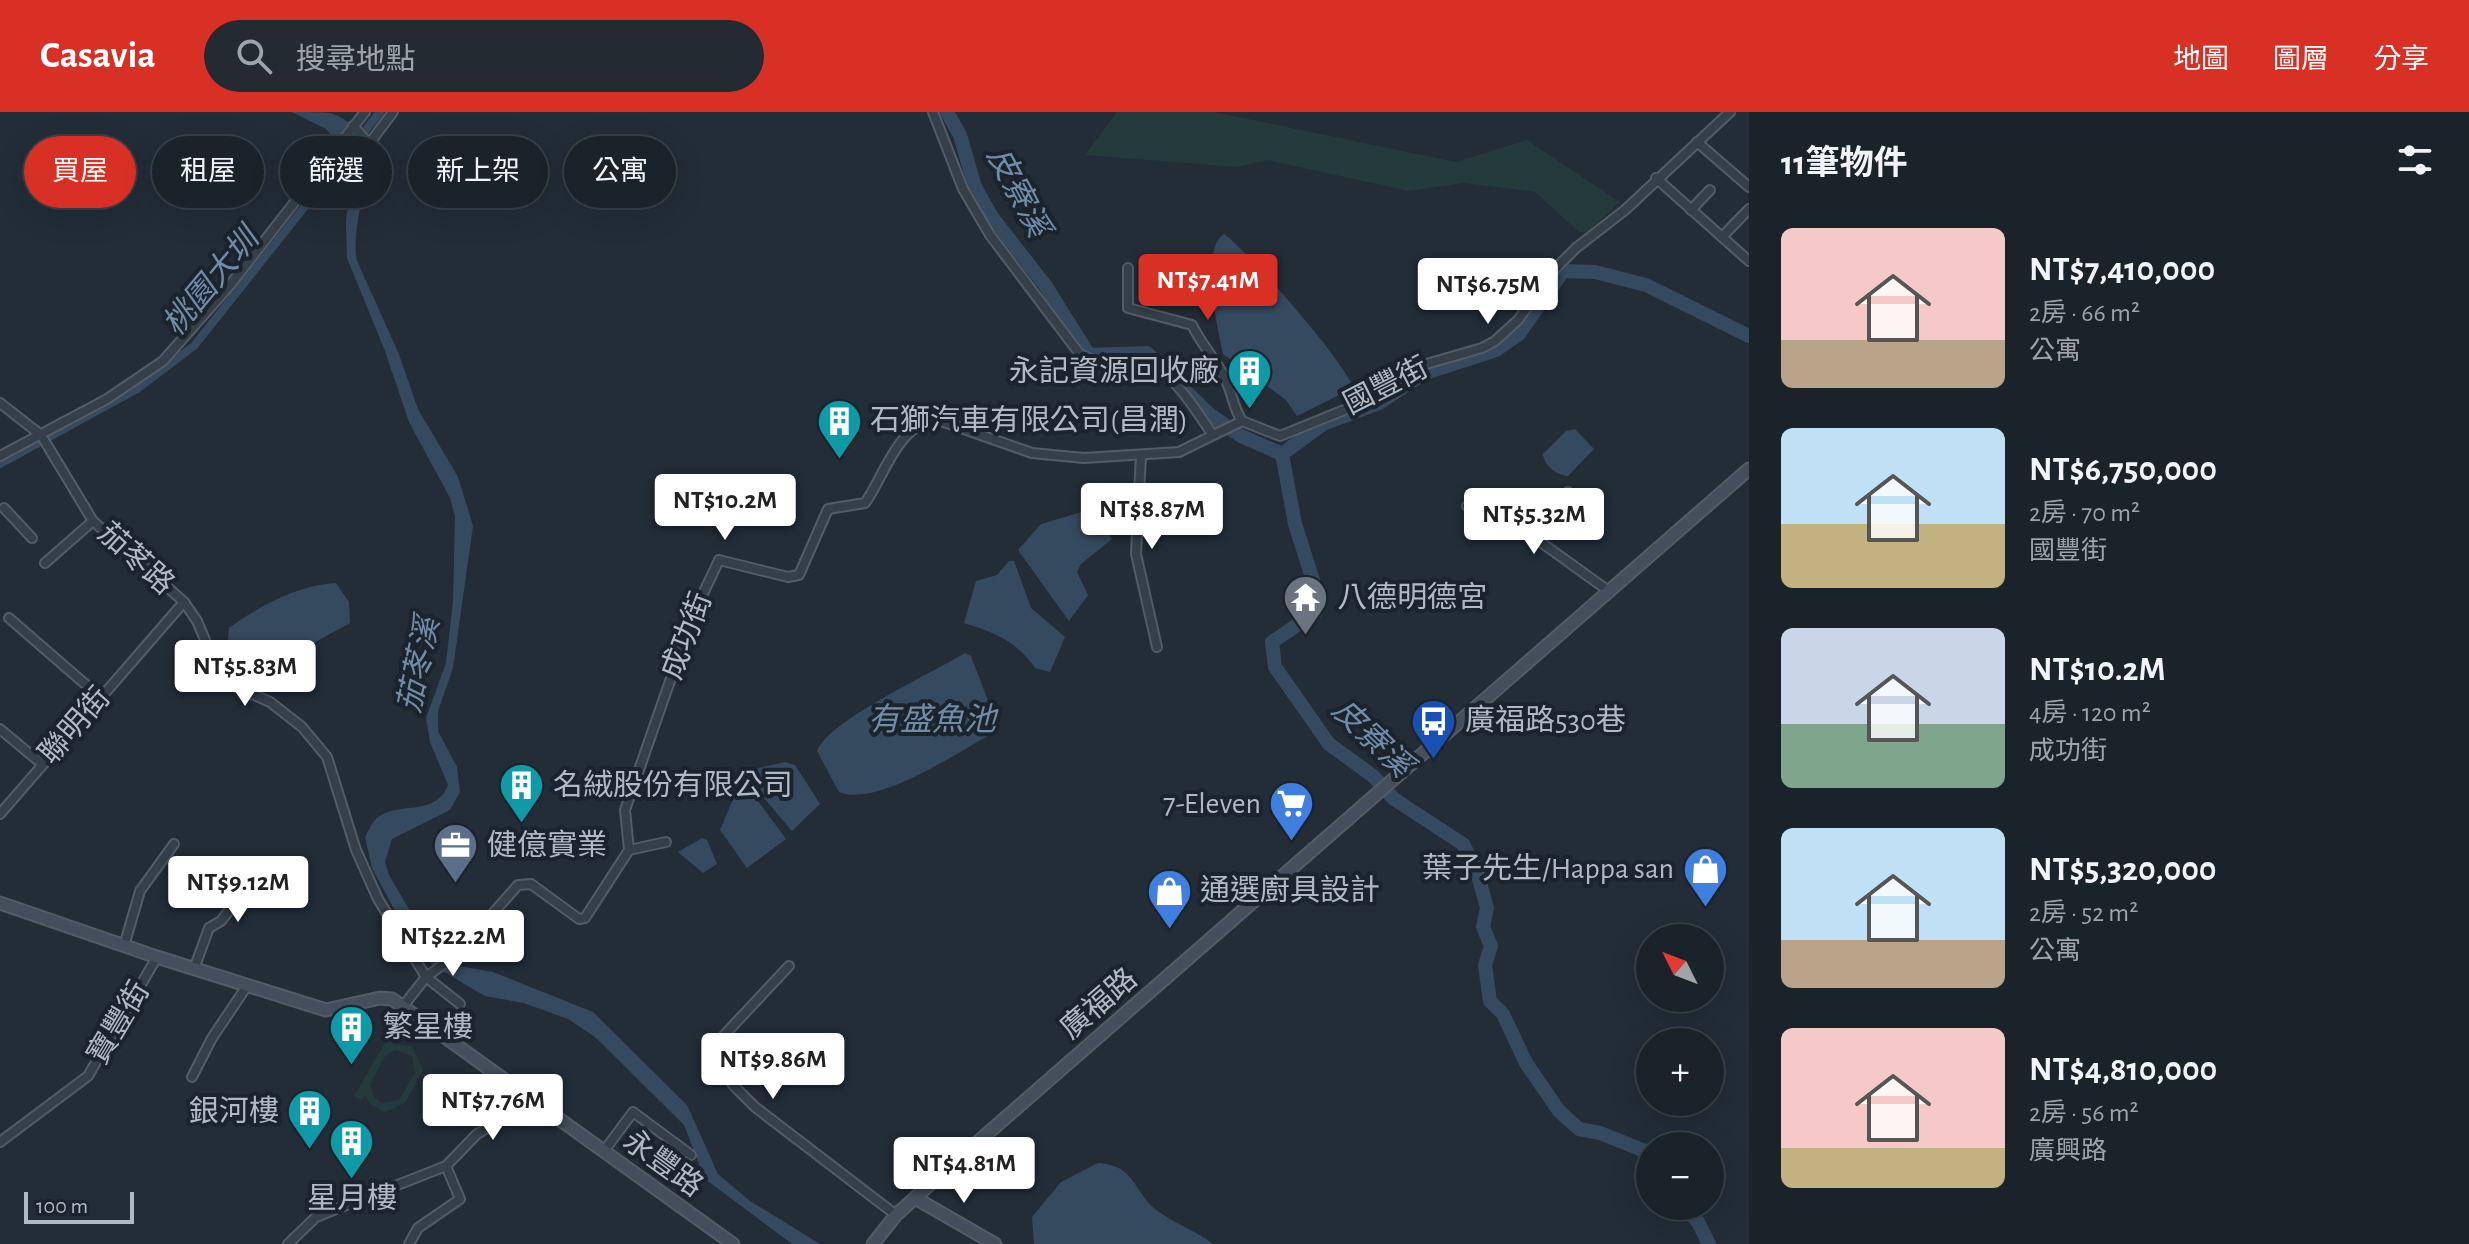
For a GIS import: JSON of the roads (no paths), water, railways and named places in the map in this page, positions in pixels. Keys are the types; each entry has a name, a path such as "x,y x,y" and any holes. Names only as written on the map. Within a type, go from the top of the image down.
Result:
{"street":[{"path":"0,456 41,437 137,379 181,344 365,112"},
{"path":"353,126 369,144 393,112"},
{"path":"933,112 963,189 990,235 1079,353 1088,360 1113,364 1135,361 1162,371 1213,435"},
{"name":"國豐街","path":"1239,421 1275,436 1291,433 1317,419 1364,402 1423,365 1482,348 1495,341 1518,320 1555,269 1576,248 1615,218 1730,112"},
{"path":"1697,142 1749,187"},
{"path":"1656,178 1749,261"},
{"path":"1691,210 1710,190"},
{"path":"1722,237 1749,209"},
{"path":"1128,268 1128,308 1192,325 1203,349 1228,384 1239,421"},
{"path":"0,403 41,437"},
{"name":"成功街","path":"629,850 625,810 693,615 719,560 788,577 799,575 828,509 865,503 898,448 928,421 938,420 1032,453 1084,458 1179,452 1239,421"},
{"name":"茄苳路","path":"41,437 93,521 184,602 197,621 213,659 236,687 270,702 302,727 327,757 367,875 404,945 426,977 460,1004"},
{"path":"1141,455 1136,554 1157,647"},
{"path":"1467,506 1535,538 1610,592 1749,469"},
{"path":"1535,538 1568,492"},
{"path":"0,496 2,510 32,538"},
{"path":"45,563 93,521"},
{"name":"廣福路","path":"873,1244 896,1215 915,1198 1610,592"},
{"name":"聯明街","path":"0,814 184,602"},
{"path":"9,618 100,697"},
{"path":"0,729 42,764"},
{"path":"0,903 326,1010 380,998 404,1005 426,977 452,958 525,883 579,919 585,918 629,850 666,842"},
{"path":"124,946 140,891 174,844"},
{"path":"194,969 209,928 221,921 262,867"},
{"name":"寶豐街","path":"0,1142 88,1076 157,957"},
{"path":"789,966 713,1047 733,1085 755,1107 896,1215"},
{"path":"192,1077 247,986"},
{"name":"永豐路","path":"404,1005 733,1244"},
{"path":"288,1244 316,1217 446,1166 477,1134 534,1101"},
{"path":"604,1151 633,1112 691,1155"},
{"path":"409,1244 418,1228 460,1199 446,1166"},
{"path":"915,1198 995,1244"}],"water":[{"path":"292,112 330,113 349,123 358,136 332,136 326,129"},
{"path":"348,208 360,208 357,261 398,352 418,409 458,477 473,526 453,668 438,711 438,731 457,767 460,792 450,810 392,839 385,862 389,875 427,940 458,966 493,972 593,1012 687,1105 718,1174 750,1201 820,1244 792,1244 705,1179 684,1125 595,1037 568,1019 524,1003 485,996 432,965 406,931 372,868 365,837 375,820 393,810 434,802 448,785 430,742 426,718 446,663 453,601 455,516 450,498 409,422 385,351 347,258"},
{"path":"1224,234 1295,308 1334,356 1353,388 1297,416 1286,400 1223,354 1211,273 1217,243"},
{"path":"1575,429 1594,449 1568,476 1548,466 1543,454 1566,431"},
{"path":"1092,509 1112,539 1081,564 1077,572 1088,595 1069,621 1018,550 1041,524"},
{"name":"有盛魚池","path":"1009,561 1014,561 1031,608 1065,637 1050,672 1035,668 1021,651 1004,639 964,623 976,581 997,575"},
{"path":"336,583 349,602 350,623 257,674 240,664 227,649 229,628 253,612 293,592"},
{"name":"有盛魚池","path":"965,653 971,656 998,727 995,732 896,785 855,795 839,792 817,751 825,739 860,712"},
{"name":"有盛魚池","path":"785,762 795,765 820,804 792,831 747,778 750,770"},
{"path":"744,782 786,839 747,868 720,830 738,787"},
{"path":"702,838 707,840 717,864 703,873 678,852"},
{"path":"1098,1163 1120,1169 1150,1205 1213,1244 1034,1244 1032,1217 1061,1182"}],"waterway":[{"name":"桃園大圳","path":"0,464 137,389 194,346 380,112"},
{"name":"皮寮溪","path":"947,112 960,135 975,187 992,217 1045,285 1089,355 1147,353 1209,414 1241,436 1282,454"},
{"path":"1282,454 1323,424 1379,403 1425,373 1496,350 1519,334 1563,271 1595,272 1646,285 1749,336"},
{"name":"皮寮溪","path":"1282,454 1295,524 1319,599 1316,612 1272,642 1275,667 1329,744 1373,776 1394,799 1463,844 1477,872 1487,908 1483,927 1491,946 1485,965 1490,1001 1503,1014 1526,1063 1559,1111 1579,1129 1600,1133 1636,1147"},
{"name":"皮寮溪","path":"1696,1220 1709,1244"}],"place":[{"name":"永記資源回收廠","path":"1250,411"},
{"name":"石獅汽車有限公司(昌潤)","path":"839,460"},
{"name":"八德明德宮","path":"1306,637"},
{"name":"廣福路530巷","path":"1434,760"},
{"name":"名絨股份有限公司","path":"522,825"},
{"name":"7-Eleven","path":"1292,843"},
{"name":"健億實業","path":"456,885"},
{"name":"葉子先生/Happa san","path":"1705,908"},
{"name":"通選廚具設計","path":"1169,930"},
{"name":"繁星樓","path":"352,1067"},
{"name":"銀河樓","path":"310,1151"},
{"name":"星月樓","path":"352,1180"}],"water label":[{"name":"茄苳溪","path":"419,665"}]}
